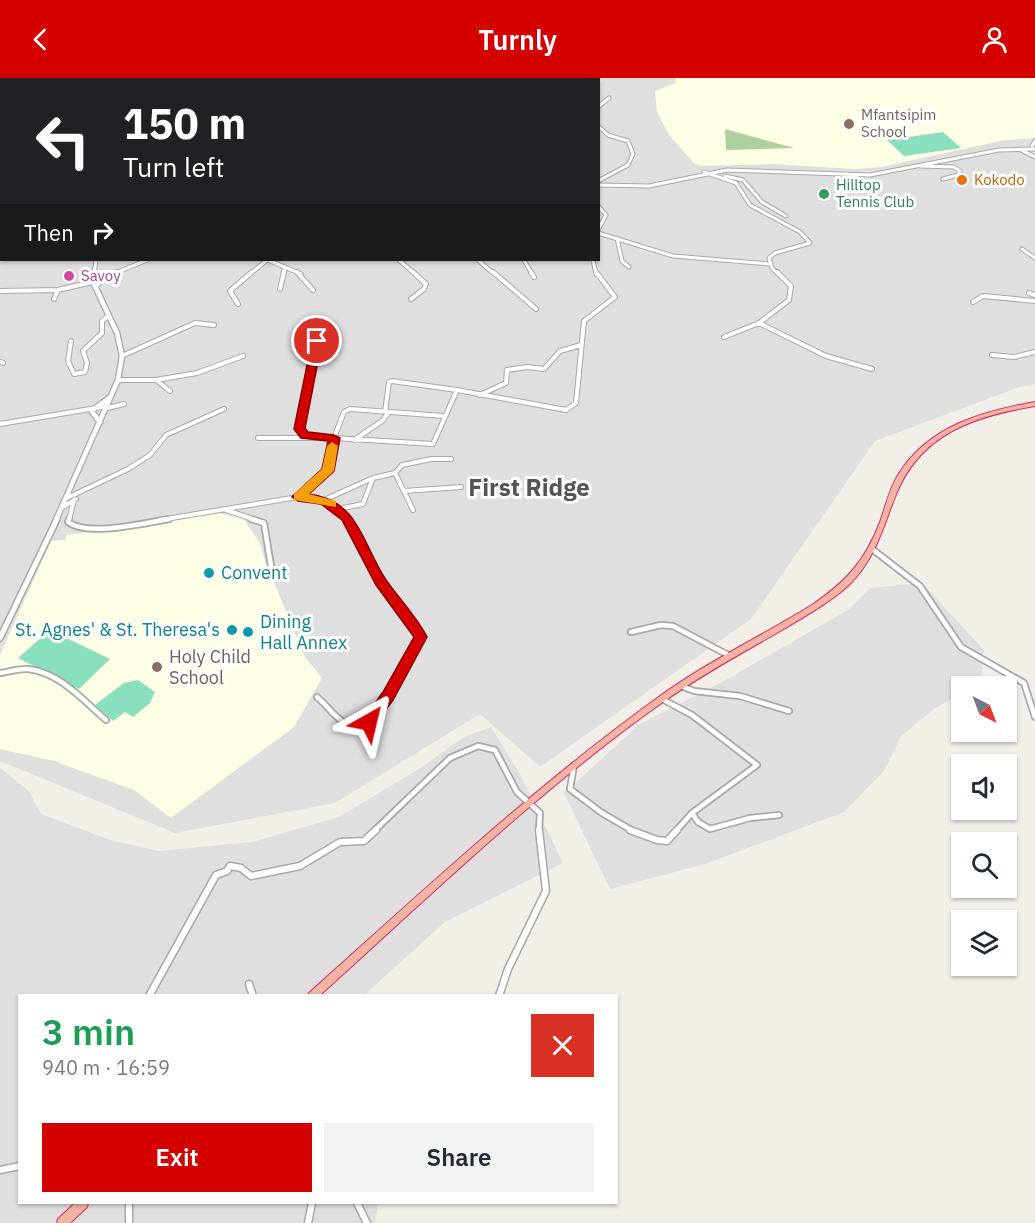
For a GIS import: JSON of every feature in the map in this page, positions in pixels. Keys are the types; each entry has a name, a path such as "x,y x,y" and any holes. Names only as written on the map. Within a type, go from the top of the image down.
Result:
{"highway":[{"path":"314,994 529,802 574,765 681,686 820,603 847,582 872,549 900,477 911,460 932,440 978,416 1035,404"},
{"path":"62,1223 82,1204"}],"street":[{"path":"293,78 321,78"},
{"path":"600,106 609,98"},
{"path":"600,128 608,135 628,141 633,154 628,165 600,182"},
{"path":"1034,147 1035,142"},
{"path":"600,183 650,186 706,172 735,168 869,172 1003,149 1034,147"},
{"path":"706,172 744,170 870,175 1003,149 1034,147"},
{"path":"1019,149 1035,157"},
{"path":"920,165 954,167 960,171 958,175 943,179"},
{"path":"706,172 736,183 750,205 780,220 809,240 808,245 772,255 769,264"},
{"path":"719,176 742,180 762,202 786,216"},
{"path":"600,208 606,215 600,227"},
{"path":"600,232 673,256 769,264 788,280 792,293 789,300 759,323 724,337"},
{"path":"617,238 622,261 629,267"},
{"path":"1022,249 1035,258"},
{"path":"0,638 2,628 63,507 107,409 117,380 122,356 117,333 97,291 94,274 96,261"},
{"path":"0,291 58,290 82,287 145,261"},
{"path":"238,304 230,291 267,261"},
{"path":"270,261 306,277 313,290"},
{"path":"400,261 426,284 424,290 411,299"},
{"path":"479,261 536,309"},
{"path":"525,261 534,277"},
{"path":"354,440 358,434 385,421 388,382 457,390 566,410 571,408 576,403 584,321 615,297 596,274 592,261"},
{"path":"280,290 285,267"},
{"path":"54,299 58,290"},
{"path":"1029,293 1035,295"},
{"path":"973,302 983,296 1035,301"},
{"path":"71,341 69,365 74,374 85,372 87,363 83,351 87,344 102,333 102,321 108,316"},
{"path":"122,356 195,323 214,325"},
{"path":"759,323 826,356 872,369"},
{"path":"305,436 299,423 317,341 324,332"},
{"path":"480,395 506,383 507,370 527,367 544,369 560,351 581,345"},
{"path":"992,355 1014,357 1035,352"},
{"path":"117,380 156,380 197,373 243,356"},
{"path":"156,380 170,391"},
{"path":"431,459 432,444 457,390"},
{"path":"91,411 111,396"},
{"path":"0,424 107,409 124,404"},
{"path":"63,507 86,491 150,455 166,435 224,409"},
{"path":"298,497 328,471 334,438 346,410 444,416"},
{"path":"91,411 100,422"},
{"path":"258,438 305,436 432,444"},
{"path":"324,500 373,478 395,473 399,466 431,459 451,459"},
{"path":"395,473 413,510"},
{"path":"339,509 363,504 373,478"},
{"path":"404,491 462,487"},
{"path":"67,498 86,491"},
{"path":"74,500 68,522 77,529 105,528 298,497 324,500 339,509 347,517 385,589 411,620 421,637 388,696 369,722 363,726 350,725 317,697"},
{"path":"224,509 264,523 267,554 272,572"},
{"path":"872,549 907,575 928,595 961,647 985,663 1013,675 1024,683 1035,717"},
{"path":"631,632 661,625 673,626 730,656"},
{"path":"0,673 32,669 48,675 62,682 106,720"},
{"path":"681,686 694,692 741,696 789,711"},
{"path":"574,765 571,790 593,808 612,817 638,835 664,842 692,813 757,765 701,721 662,699"},
{"path":"150,994 216,875 226,872 230,866 241,868 251,876 300,866 340,842 364,841 383,825 442,764 470,748 484,746 495,750 517,792 541,816 539,844 546,891 508,969 500,994"},
{"path":"692,813 702,825 715,830 747,819 779,815"},
{"path":"249,984 252,994"},
{"path":"0,1170 18,1166"},
{"path":"129,1204 129,1223"},
{"path":"308,1223 312,1204"},
{"path":"358,1204 367,1223"}],"shaded area":[{"path":"600,78 1035,78 1035,384 1019,387 875,441 751,619 540,767 480,714 335,803 175,833 0,761 0,261 600,261"},
{"name":"Mfantsipim School","path":"675,78 1035,78 1035,138 1005,140 881,167 854,169 772,164 702,166 694,163 669,135 657,112 655,91 676,83"},
{"name":"Holy Child School","path":"220,513 244,520 260,543 265,561 305,657 322,678 294,727 171,818 134,790 54,761 0,749 0,655 51,541 65,540 67,535"},
{"path":"922,583 984,650 982,676 951,676 951,700 935,708 901,736 884,771 844,812 705,864 610,889 564,793 640,724 724,681 848,610 870,588"},
{"path":"491,727 521,776 563,863 445,922 365,994 18,994 18,1204 378,1204 375,1223 0,1223 0,768 28,790 41,814 110,840 159,851 252,842 339,817 422,767 464,737"}],"green space":[{"path":"725,129 794,148 726,150"},
{"path":"943,132 961,148 904,156 887,140"},
{"path":"50,630 110,659 79,689 18,658"},
{"path":"138,680 155,692 150,703 133,717 125,712 113,721 95,705 124,683"}],"slow traffic":[{"path":"331,504 318,498 298,497 328,471 332,446"}],"place":[{"name":"Mfantsipim School","path":"849,124"},
{"name":"Kokodo","path":"962,180"},
{"name":"Hilltop Tennis Club","path":"824,194"},
{"name":"Savoy","path":"69,276"},
{"name":"Convent","path":"209,573"},
{"name":"St. Agnes' & St. Theresa's","path":"232,630"},
{"name":"Dining Hall Annex","path":"248,632"},
{"name":"Holy Child School","path":"157,667"}],"district":[{"name":"First Ridge","path":"529,488"}],"route":[{"path":"317,341 299,429 305,436 334,438 328,471 298,497 318,498 329,502 347,517 385,589 411,620 421,637 388,696 369,722"}]}
